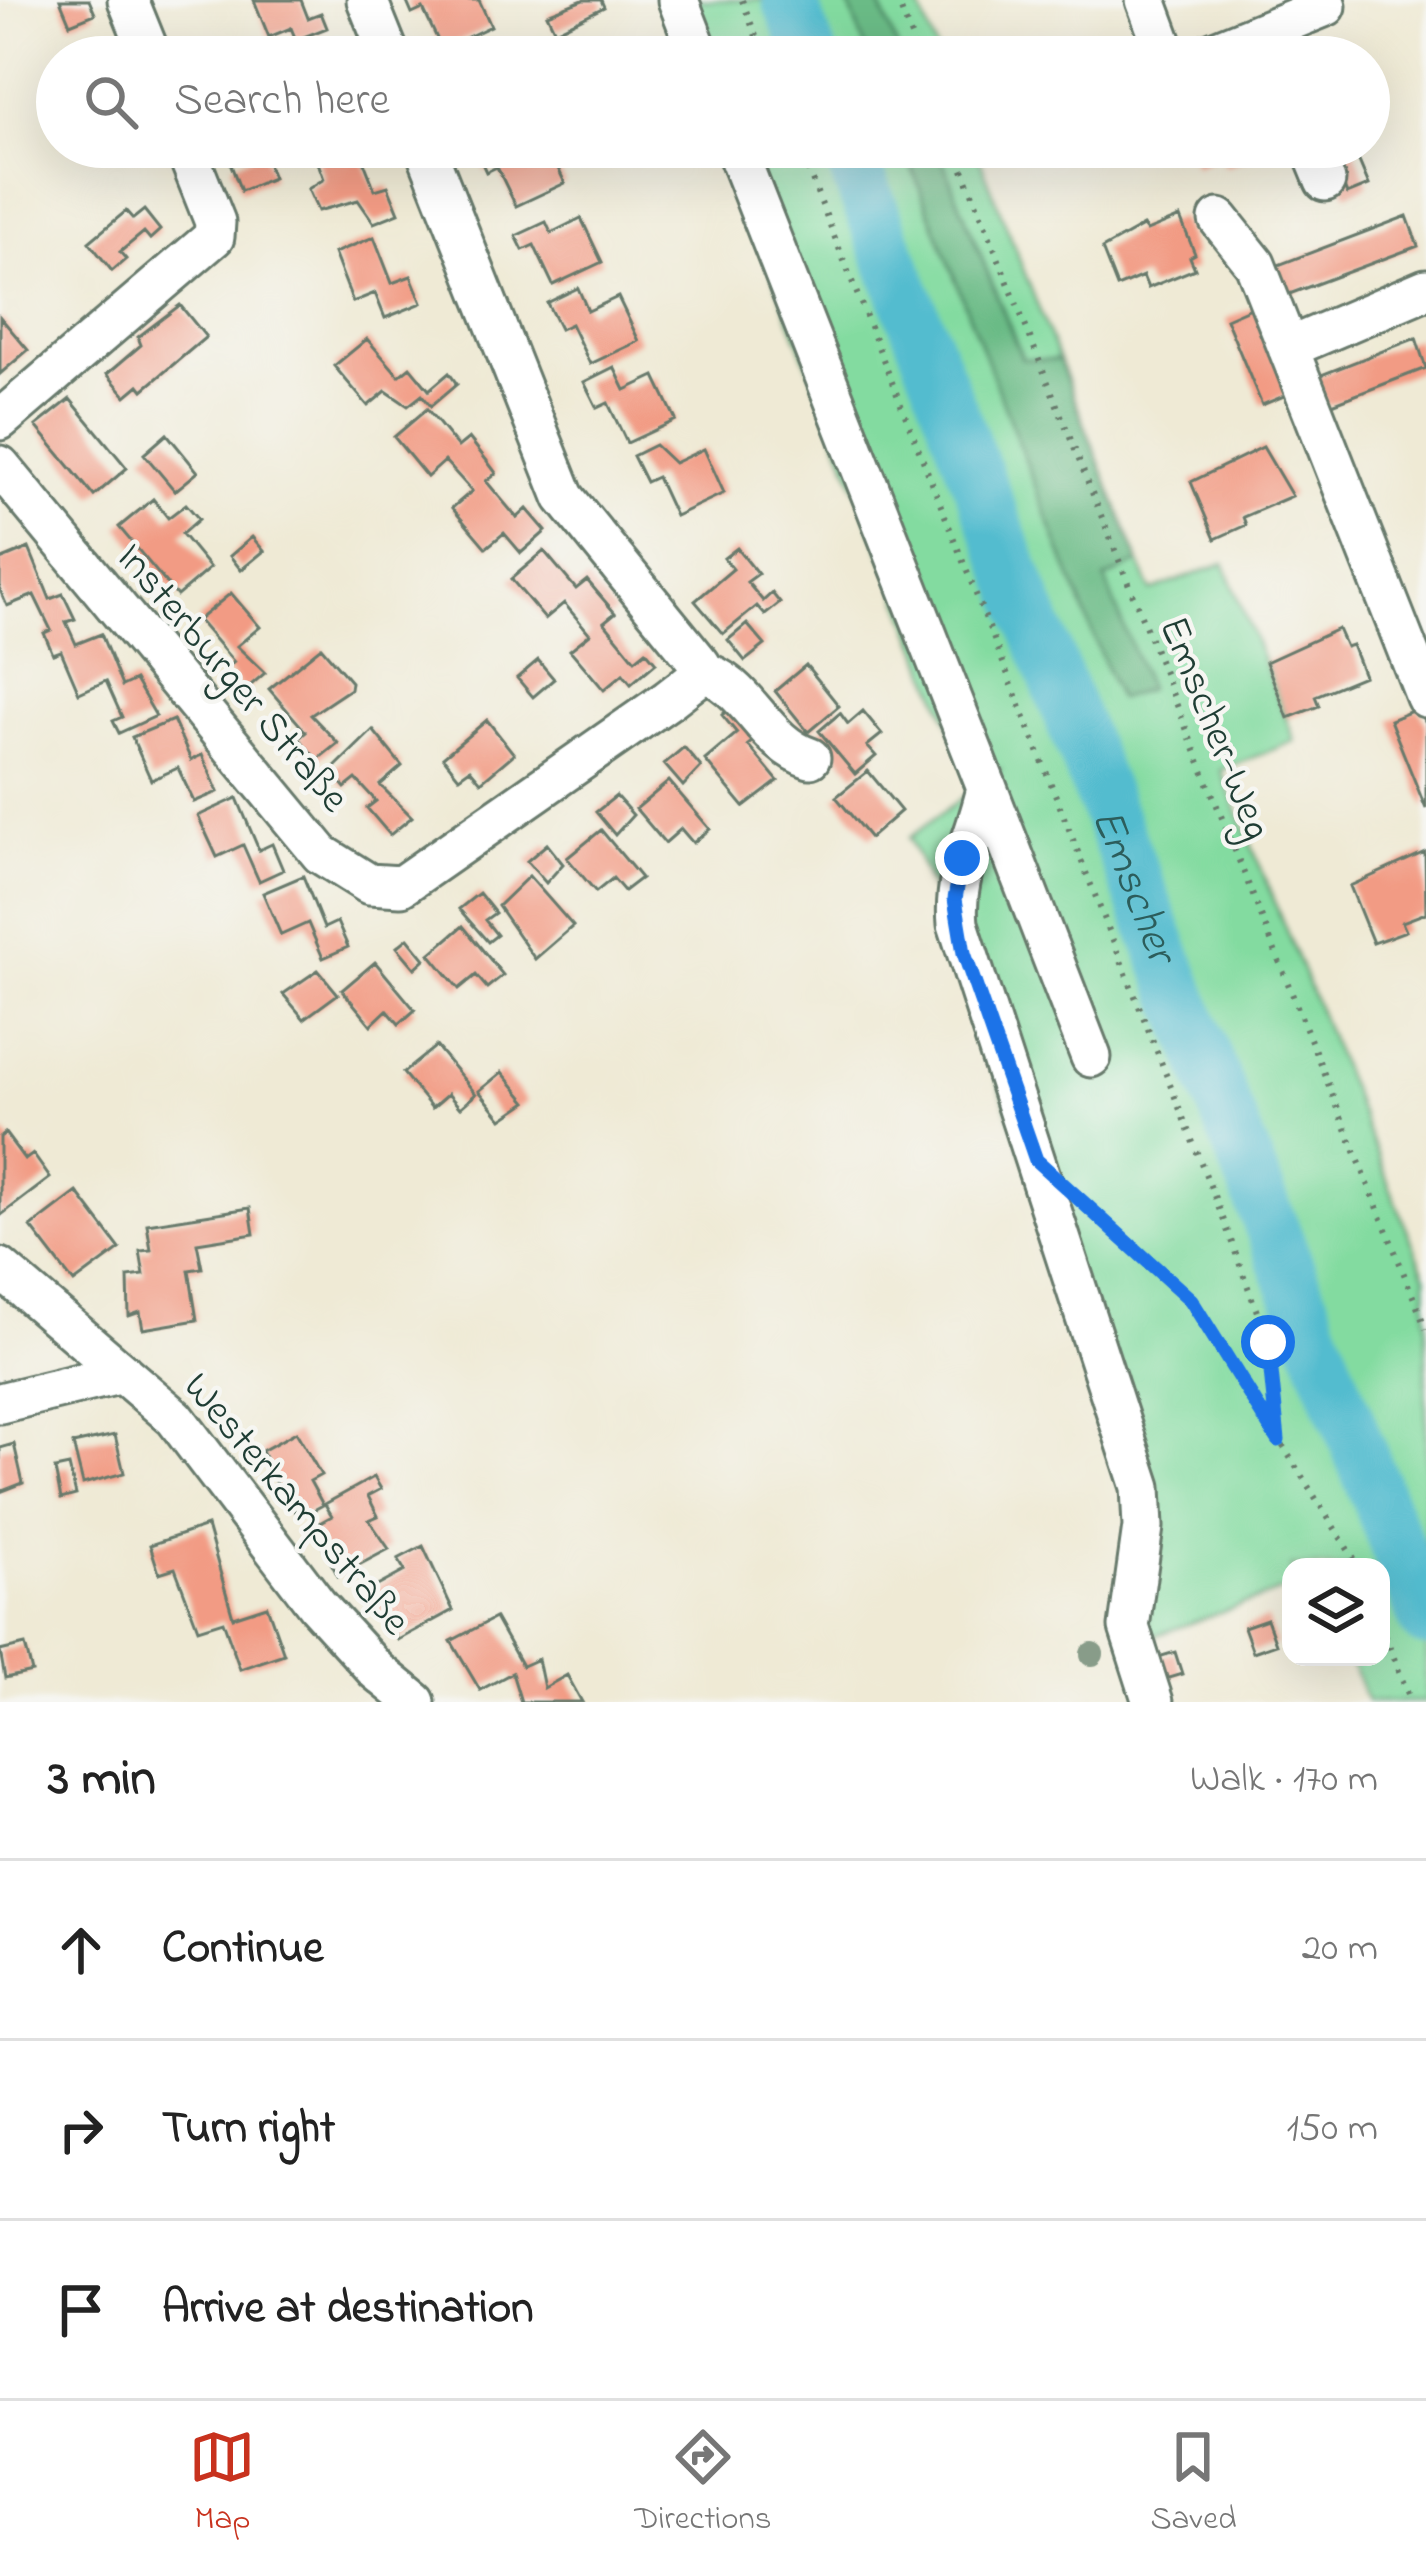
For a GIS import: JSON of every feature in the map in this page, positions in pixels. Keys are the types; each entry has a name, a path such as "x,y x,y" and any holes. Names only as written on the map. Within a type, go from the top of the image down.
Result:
{"street":[{"path":"128,0 143,36"},
{"path":"367,0 382,36"},
{"path":"678,0 692,36"},
{"path":"1146,0 1159,36"},
{"path":"1280,36 1326,6 1323,0"},
{"path":"0,420 214,237 215,222 193,168"},
{"path":"433,168 564,497 700,664 698,670 728,682 778,742 810,758"},
{"path":"744,168 1090,1057"},
{"path":"1220,219 1255,264 1426,697"},
{"path":"1288,348 1426,289"},
{"name":"Insterburger Straße","path":"0,466 321,854 369,884 400,886 668,700 695,679 698,670"},
{"path":"987,788 962,858 955,899 958,924 1141,1487 1143,1527 1129,1627 1153,1702"},
{"name":"Westerkampstraße","path":"0,1268 175,1418 346,1639 415,1702"},
{"path":"0,1403 123,1373"}],"path":[{"path":"742,0 756,36"},
{"path":"897,0 911,36"},
{"path":"807,168 1231,1241 1268,1342 1278,1440"},
{"name":"Emscher-Weg","path":"962,168 1426,1329"},
{"path":"1036,1160 1191,1300 1353,1558"},
{"path":"1390,1647 1411,1702"}],"green space":[{"path":"664,0 847,0 861,36 678,36"},
{"path":"847,0 878,0 893,36 861,36"},
{"path":"878,0 917,0 931,36 893,36"},
{"path":"730,168 912,168 1118,699 1148,689 1104,579 1139,562 1151,591 1224,563 1295,741 1221,770 1426,1276 1426,1702 1367,1702 1353,1666 1390,1666 1390,1558 1282,1558 1282,1591 1148,1638 1150,1533 939,905 909,838 1002,768 974,787"},
{"path":"912,168 945,168 1022,359 1059,360 1139,562 1105,579 1148,689 1118,699"},
{"path":"946,168 983,168 1059,360 1023,359"}],"building":[{"path":"60,0 89,0 95,14 70,24"},
{"path":"254,0 301,0 308,18 321,13 327,28 306,36 294,36 291,28 269,36"},
{"path":"406,0 479,0 491,26 470,36 436,36 423,9 412,14"},
{"path":"583,0 601,0 604,7 555,31 547,14"},
{"path":"232,168 269,168 273,178 241,191"},
{"path":"320,168 366,168 375,190 388,186 399,213 374,223 358,200 318,211 308,189 324,179"},
{"path":"497,168 558,168 565,183 516,206"},
{"path":"1336,168 1362,168 1369,185 1347,194"},
{"path":"144,210 160,230 150,239 144,232 120,252 126,259 112,271 89,242 126,211 133,219"},
{"path":"1407,216 1418,246 1284,296 1273,267"},
{"path":"1180,217 1195,254 1190,257 1195,269 1148,288 1143,276 1117,287 1102,249 1143,226 1147,231"},
{"path":"581,218 602,262 553,285 534,245 523,250 516,236 546,222 551,233"},
{"path":"374,237 392,283 411,276 422,303 385,318 375,293 353,302 334,253"},
{"path":"578,288 588,311 618,297 639,341 590,364 571,324 560,329 547,303"},
{"path":"180,305 206,337 143,390 139,385 126,396 107,374 141,345 138,337"},
{"path":"1258,305 1294,392 1262,405 1226,319"},
{"path":"0,317 28,350 0,374"},
{"path":"1416,338 1426,368 1327,406 1316,377"},
{"path":"367,339 399,376 410,367 429,390 449,373 457,384 431,406 422,395 408,406 386,391 368,406 334,366"},
{"path":"614,367 625,390 655,376 676,420 627,443 608,403 597,408 584,382"},
{"path":"70,399 127,468 94,496 36,426"},
{"path":"427,409 458,447 469,438 496,473 486,481 517,518 527,509 546,531 521,553 504,533 486,548 452,508 472,491 445,461 427,477 394,437"},
{"path":"167,434 198,472 175,491 144,454"},
{"path":"655,445 674,463 704,449 724,493 675,516 657,477 646,482 633,456"},
{"path":"1263,447 1292,496 1243,517 1246,525 1215,539 1191,482"},
{"path":"153,499 168,518 186,504 199,519 182,534 210,568 177,596 119,527"},
{"path":"252,537 264,551 241,570 230,556"},
{"path":"29,548 50,599 63,594 75,619 66,622 76,644 101,634 122,686 135,680 156,716 119,733 113,721 122,717 106,681 79,693 61,651 53,654 44,633 51,630 34,595 7,606 0,590 0,560"},
{"path":"737,548 758,574 747,582 763,601 772,593 780,603 765,615 757,606 723,634 695,601 733,569 724,558"},
{"path":"544,551 576,589 587,580 615,613 604,622 635,660 646,651 656,663 631,684 623,674 604,690 570,650 590,634 564,603 545,619 511,579"},
{"path":"231,593 260,627 237,646 265,673 244,691 226,669 234,662 198,620"},
{"path":"747,624 765,645 745,661 728,640"},
{"path":"1338,629 1346,647 1352,645 1364,676 1315,696 1319,706 1288,718 1266,662"},
{"path":"321,647 351,682 350,689 311,715 338,743 317,760 299,738 306,732 269,689"},
{"path":"538,660 554,679 533,697 517,678"},
{"path":"806,665 839,706 808,732 775,691"},
{"path":"738,701 764,732 748,745 778,781 744,807 705,760 737,733 722,715"},
{"path":"1419,708 1426,723 1426,809 1390,720"},
{"path":"863,711 882,734 867,746 876,756 855,774 819,731 840,713 848,724"},
{"path":"173,720 191,760 202,755 218,792 194,802 178,768 151,780 132,737"},
{"path":"487,720 514,754 481,782 470,769 459,777 443,757"},
{"path":"373,730 402,766 380,785 412,817 390,835 367,808 376,801 356,779 345,788 331,771"},
{"path":"684,747 701,767 683,786 664,764"},
{"path":"868,771 901,811 870,838 836,797"},
{"path":"669,781 710,829 693,843 681,829 665,843 636,809"},
{"path":"616,796 633,815 615,835 596,812"},
{"path":"237,798 259,850 272,844 283,870 259,881 243,845 217,857 198,816"},
{"path":"601,830 641,878 624,891 613,878 596,892 567,858"},
{"path":"547,844 563,864 546,883 527,861"},
{"path":"1425,852 1426,913 1402,922 1406,931 1373,943 1350,886"},
{"path":"303,876 324,928 337,922 348,947 323,958 308,923 281,935 263,893"},
{"path":"529,876 573,926 535,959 498,906"},
{"path":"479,893 495,913 485,920 497,935 488,942 459,909"},
{"path":"463,926 503,975 487,988 476,975 459,989 430,954"},
{"path":"408,938 425,959 415,968 397,947"},
{"path":"375,962 415,1010 399,1024 387,1010 371,1025 342,990"},
{"path":"318,970 338,994 304,1019 283,994"},
{"path":"436,1046 476,1094 460,1108 448,1094 432,1108 403,1073"},
{"path":"502,1072 527,1102 502,1119 479,1091"},
{"path":"5,1133 25,1160 33,1154 50,1178 0,1216 0,1137"},
{"path":"77,1192 120,1249 74,1283 31,1227"},
{"path":"250,1208 254,1234 197,1243 202,1268 189,1270 197,1320 143,1329 140,1312 129,1316 128,1277 144,1275 140,1251 151,1250 147,1224"},
{"path":"296,1432 321,1475 310,1481 323,1505 299,1518 286,1494 282,1496 262,1451"},
{"path":"115,1435 124,1473 83,1484 73,1444"},
{"path":"14,1444 23,1483 0,1492 0,1448"},
{"path":"69,1466 76,1495 61,1499 55,1469"},
{"path":"374,1477 381,1489 368,1496 378,1516 369,1520 389,1549 338,1576 312,1527 332,1516 325,1504"},
{"path":"207,1526 233,1617 267,1606 284,1654 240,1669 223,1621 198,1629 175,1568 159,1573 150,1545"},
{"path":"423,1546 453,1610 398,1640 370,1590 405,1571 398,1559"},
{"path":"495,1618 522,1666 538,1659 544,1688 567,1675 582,1702 521,1702 512,1673 480,1690 451,1641"},
{"path":"1267,1619 1276,1644 1253,1652 1244,1627"},
{"path":"25,1645 32,1672 5,1678 0,1651"},
{"path":"1175,1652 1182,1674 1162,1680 1155,1658"}],"waterway":[{"name":"Emscher","path":"789,0 803,36"},
{"name":"Emscher","path":"855,168 1426,1620"}],"route":[{"path":"962,858 955,899 964,953 1036,1160 1191,1300 1278,1440 1268,1342"}]}
